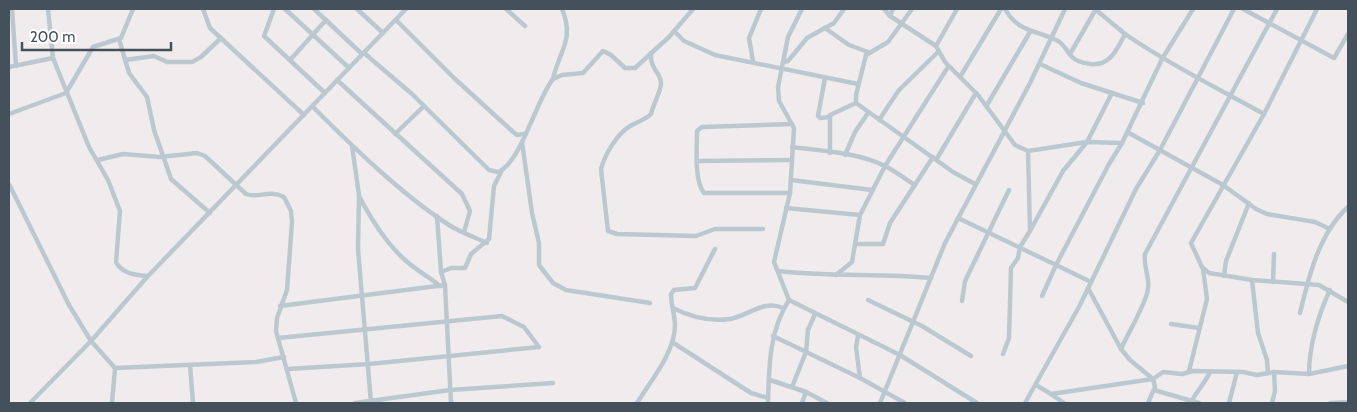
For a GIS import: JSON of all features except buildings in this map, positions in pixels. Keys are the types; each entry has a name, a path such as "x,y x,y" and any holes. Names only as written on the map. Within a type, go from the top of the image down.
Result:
{"street":[{"path":"12,9 16,66"},
{"path":"48,9 53,58 89,147 108,180 121,216 116,262 118,267 131,274 148,276"},
{"path":"9,114 66,93 93,47 119,39 124,34 133,9"},
{"path":"203,9 210,28 304,115"},
{"path":"274,9 264,36 326,93"},
{"path":"285,9 348,67"},
{"path":"314,9 424,106 489,170 501,171"},
{"path":"357,9 383,33"},
{"path":"30,403 91,341 148,276 406,9"},
{"path":"506,9 525,26"},
{"path":"441,272 451,268 465,268 471,254 487,243 490,235 494,186 501,171 515,158 524,134 553,79 563,55 567,24 562,9"},
{"path":"553,79 562,75 582,73 603,51 611,55 625,68 630,69 639,66 693,9"},
{"path":"753,62 749,38 761,9"},
{"path":"802,9 788,37 778,87 779,101 792,124 794,133 790,193 774,254 774,262 789,300 858,336 900,355 977,403"},
{"path":"783,65 807,38 839,18 844,9"},
{"path":"884,9 902,25 936,46 948,66 976,93 1005,129 1015,145 1028,151 1087,142 1122,143"},
{"path":"890,16 893,9"},
{"path":"825,28 849,45 868,52 884,45 902,25 912,9"},
{"path":"936,46 957,9"},
{"path":"960,77 1003,9 1030,32 1061,43 1077,61 1085,64 1107,62 1125,34"},
{"path":"880,403 958,218 1040,64 1065,9"},
{"path":"1070,54 1096,9 1125,34 1162,59 1199,77 1264,114"},
{"path":"1042,296 1056,265 1129,133 1162,59 1193,9"},
{"path":"1025,403 1088,288 1136,189 1160,150 1234,9"},
{"path":"1243,9 1334,58 1348,34"},
{"path":"1121,349 1146,296 1148,280 1145,254 1277,9"},
{"path":"1189,372 1207,299 1203,269 1191,244 1264,114 1317,9"},
{"path":"290,59 326,20"},
{"path":"396,20 454,78 512,131 518,135 524,134"},
{"path":"674,31 684,41 704,51 753,62 783,65 825,78 858,84"},
{"path":"987,106 1030,32"},
{"path":"125,60 154,56 167,62 192,62 201,57 221,38"},
{"path":"119,39 133,79 147,97 162,156 172,179 210,213"},
{"path":"651,52 652,66 660,78 661,86 651,114 624,132 603,161 601,169 608,231 616,234 692,236 715,228 763,229"},
{"path":"856,103 858,84 868,52"},
{"path":"879,120 899,90 938,52"},
{"path":"9,67 53,58"},
{"path":"1040,64 1081,83 1144,103"},
{"path":"836,275 852,262 860,216 884,166 948,66"},
{"path":"825,78 818,116 820,118 830,117"},
{"path":"337,80 462,194 470,211 464,232"},
{"path":"855,244 883,244 890,223 976,93"},
{"path":"1003,354 1009,338 1009,279 1011,268 1018,258 1020,247 1063,171 1087,142 1112,93"},
{"path":"830,153 830,117 835,111 856,103"},
{"path":"856,103 934,159 976,184"},
{"path":"313,106 352,146 437,216 450,226 487,243"},
{"path":"395,134 424,106"},
{"path":"845,154 855,132 868,113"},
{"path":"790,193 707,194 700,187 697,161 697,131 702,127 792,124"},
{"path":"1129,133 1223,185 1267,214 1315,222 1330,229"},
{"path":"522,142 525,150 532,213 539,243 539,265 553,283 566,290 650,303"},
{"path":"352,146 359,195 358,249 371,402"},
{"path":"792,147 845,154 884,166 915,185"},
{"path":"1028,151 1030,230"},
{"path":"98,160 123,154 162,156 197,153 205,156 250,196 276,193 284,197 291,211 288,279 276,318 278,338 296,403"},
{"path":"697,161 791,160"},
{"path":"791,180 872,190"},
{"path":"9,184 69,306 91,341 115,368 112,403"},
{"path":"962,301 965,281 1009,190"},
{"path":"359,195 375,224 404,260 442,286"},
{"path":"1224,276 1226,261 1249,203"},
{"path":"1300,313 1315,259 1330,229 1348,207"},
{"path":"786,208 860,216"},
{"path":"437,216 449,356 451,403"},
{"path":"958,218 1091,282"},
{"path":"636,403 658,370 672,342 675,325 673,292 695,288 715,249"},
{"path":"1273,282 1274,254"},
{"path":"1203,269 1209,273 1224,276 1307,284 1330,290 1348,302"},
{"path":"778,271 836,275 902,275 932,278"},
{"path":"1252,280 1258,333 1267,360 1268,373"},
{"path":"280,306 442,286"},
{"path":"1088,288 1121,349 1130,360 1153,379 1154,390 1148,403"},
{"path":"1309,374 1314,340 1324,302 1330,290"},
{"path":"672,342 751,393 768,400 773,336 783,308 789,300"},
{"path":"868,300 914,322 971,356"},
{"path":"673,308 694,317 728,319 758,308 774,306 783,308"},
{"path":"792,387 806,352 808,330 815,314"},
{"path":"278,338 502,316 524,326 539,346 369,364 288,369"},
{"path":"1171,324 1199,328"},
{"path":"773,336 860,378 904,403"},
{"path":"858,336 856,347 860,378"},
{"path":"115,368 256,362 284,356"},
{"path":"190,365 193,403"},
{"path":"1051,394 1153,379 1163,372 1182,374 1189,372 1237,372 1257,375 1274,372 1309,374 1348,366"},
{"path":"1191,402 1198,388 1206,381 1210,372"},
{"path":"1229,403 1237,372"},
{"path":"1272,403 1275,391 1274,372"},
{"path":"770,380 806,392 827,403"},
{"path":"355,403 450,390 553,382"},
{"path":"1036,386 1064,403"},
{"path":"1154,390 1199,403"},
{"path":"802,403 806,392"},
{"path":"1330,403 1348,402"}]}
